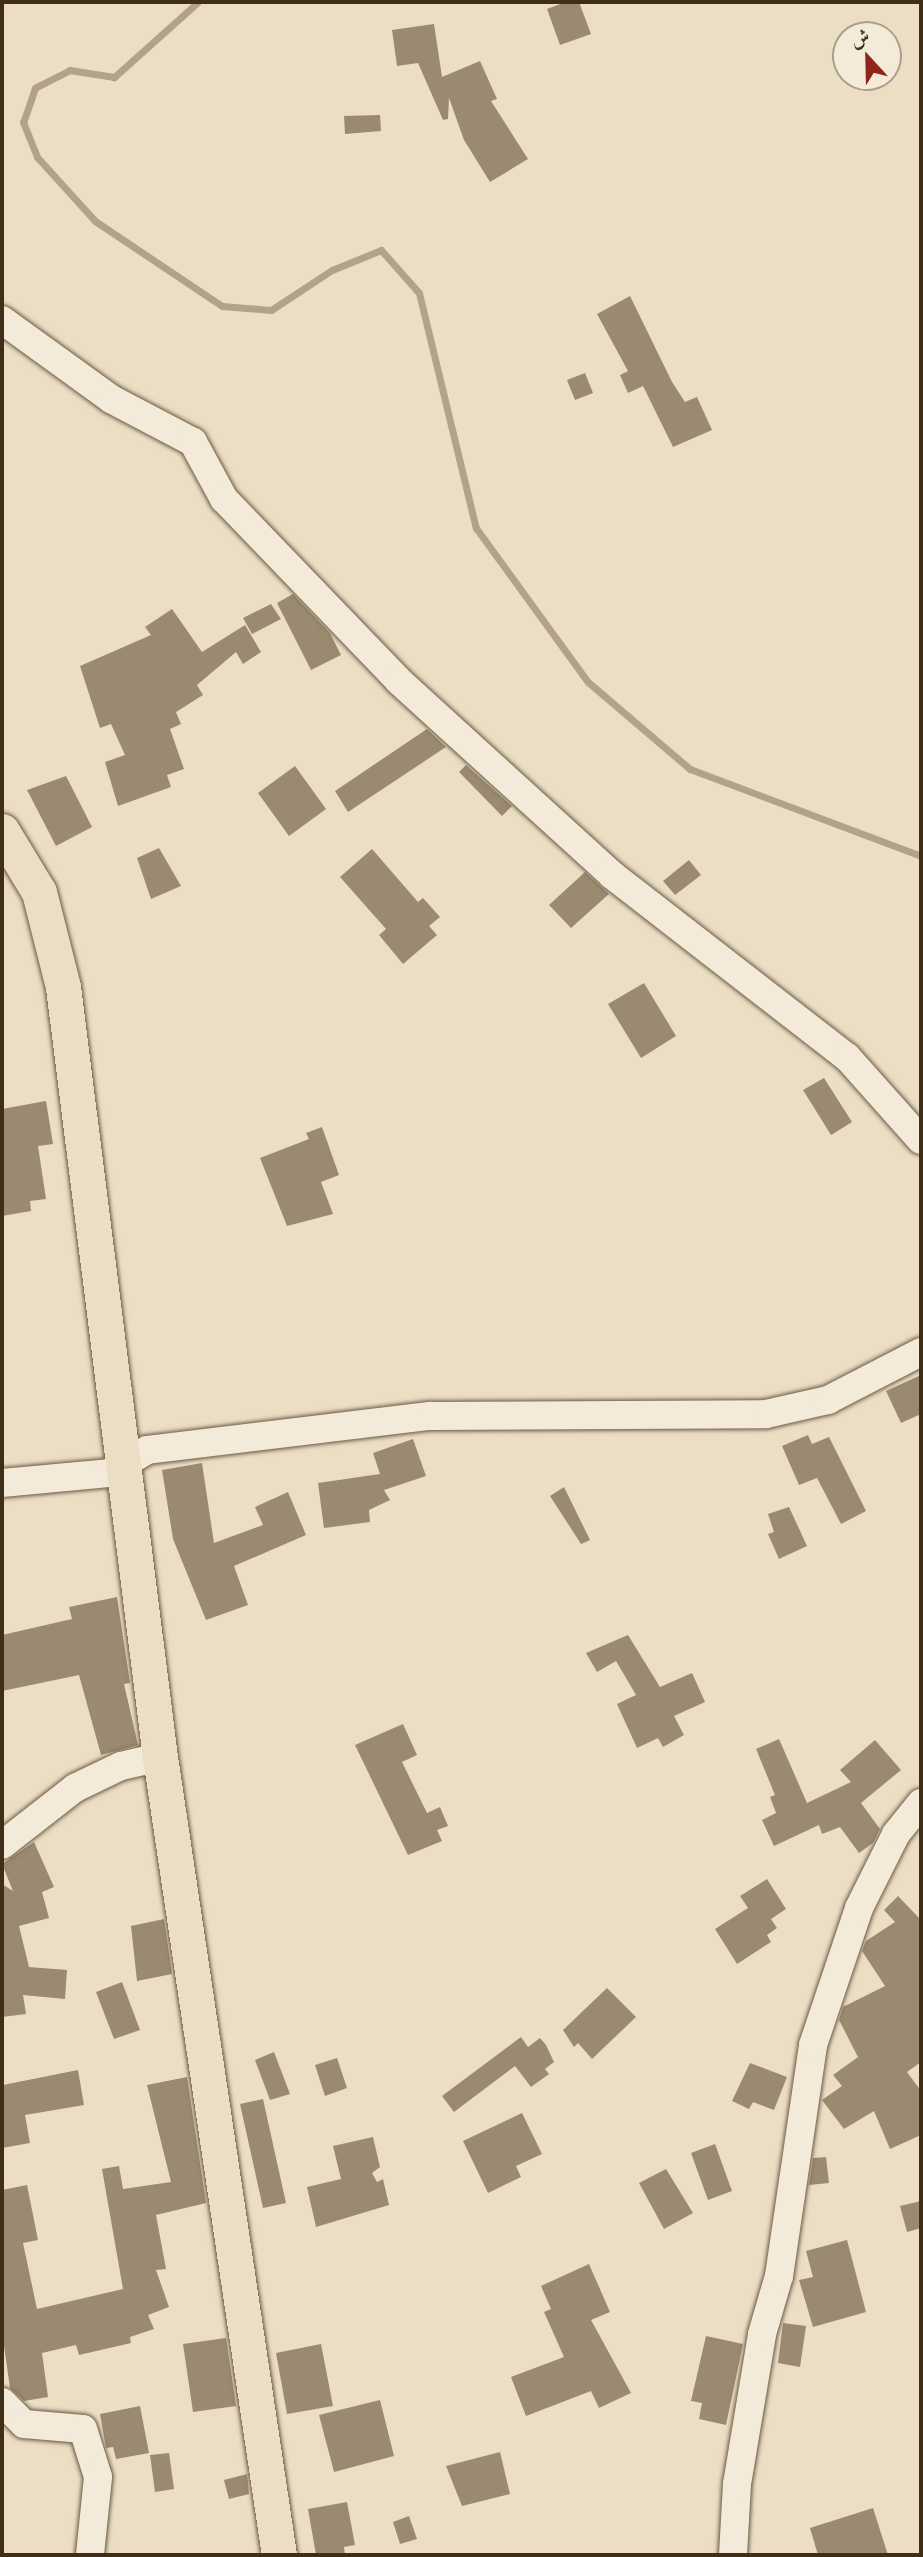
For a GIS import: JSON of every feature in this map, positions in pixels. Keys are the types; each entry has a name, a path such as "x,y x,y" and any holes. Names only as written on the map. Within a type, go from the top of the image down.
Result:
{"main road":[{"path":"2,831 16,875 50,924 63,987 125,1460 160,1757 279,2555"}],"street":[{"path":"2,320 111,399 193,442 225,499 399,681 612,875 847,1057 921,1140"},
{"path":"2,1482 109,1472 125,1460 174,1446 430,1416 766,1414 828,1400 921,1352"},
{"path":"2,1845 75,1788 121,1766 160,1757"},
{"path":"716,2555 732,2542 762,2334 779,2276 813,2045 859,1908 896,1834 921,1803"},
{"path":"2,2402 24,2424 83,2429 98,2477 90,2555"}],"building":[{"path":"566,2 579,2 591,34 560,45 547,9"},
{"path":"434,24 442,77 480,61 497,99 491,101 528,159 490,182 464,140 449,98 448,119 443,120 418,63 397,66 392,30"},
{"path":"380,115 381,131 345,134 344,116"},
{"path":"630,296 672,382 685,402 697,397 712,430 673,447 643,386 628,393 620,375 628,371 597,314"},
{"path":"585,373 593,393 575,400 567,380"},
{"path":"293,594 330,633 341,655 311,670 277,603"},
{"path":"271,604 281,619 252,634 243,618"},
{"path":"172,609 202,652 245,625 261,652 243,664 236,652 197,685 203,695 176,712 181,724 170,729 184,769 167,775 171,787 118,806 105,762 125,755 111,724 100,728 80,666 151,635 145,627"},
{"path":"427,729 446,747 348,812 335,791"},
{"path":"466,765 512,806 502,816 459,772"},
{"path":"295,766 326,809 289,836 258,793"},
{"path":"66,776 92,827 56,846 27,790"},
{"path":"159,848 181,886 151,899 137,858"},
{"path":"372,849 418,902 423,898 440,917 429,926 437,935 403,964 379,935 386,929 340,877"},
{"path":"689,860 701,875 675,895 663,881"},
{"path":"585,872 609,894 571,928 549,905"},
{"path":"644,983 676,1036 641,1058 608,1004"},
{"path":"824,1078 852,1122 831,1135 803,1090"},
{"path":"46,1101 53,1144 38,1146 46,1199 30,1201 31,1211 2,1216 2,1109"},
{"path":"322,1127 339,1175 321,1182 333,1214 287,1226 260,1158 309,1139 306,1133"},
{"path":"921,1375 921,1414 901,1423 886,1391"},
{"path":"808,1435 812,1444 829,1437 866,1511 841,1524 817,1478 799,1485 782,1446"},
{"path":"413,1439 426,1476 384,1490 390,1500 369,1510 370,1522 324,1528 318,1483 380,1474 373,1453"},
{"path":"202,1463 214,1543 263,1525 255,1507 288,1492 306,1535 234,1566 248,1605 206,1620 173,1539 162,1470"},
{"path":"564,1487 590,1540 581,1544 550,1496"},
{"path":"789,1507 807,1546 779,1559 768,1534 774,1532 768,1514"},
{"path":"117,1597 130,1683 124,1684 138,1745 101,1755 79,1675 2,1691 2,1635 72,1619 69,1607"},
{"path":"628,1635 660,1687 692,1673 705,1702 674,1716 684,1735 663,1747 658,1738 637,1748 617,1704 636,1695 616,1661 597,1672 586,1653"},
{"path":"403,1724 417,1755 402,1762 427,1813 440,1807 448,1826 437,1830 442,1841 408,1855 355,1745"},
{"path":"779,1739 807,1803 851,1782 840,1770 875,1740 901,1770 861,1803 880,1829 873,1843 859,1853 840,1827 822,1834 819,1825 774,1846 762,1820 776,1813 770,1797 775,1795 756,1749"},
{"path":"34,1842 54,1887 42,1892 49,1918 19,1926 29,1967 67,1970 65,1999 23,1995 26,2014 2,2017 2,1884 13,1891 2,1864"},
{"path":"767,1879 786,1909 771,1919 777,1928 767,1935 771,1942 737,1964 715,1929 748,1908 740,1896"},
{"path":"898,1896 921,1920 921,2062 907,2072 921,2091 921,2135 890,2149 874,2111 844,2129 822,2100 842,2086 833,2075 858,2057 839,2020 843,2007 885,1986 862,1951 866,1941 895,1922 884,1910"},
{"path":"164,1919 172,1974 137,1981 131,1926"},
{"path":"122,1982 140,2030 114,2039 96,1992"},
{"path":"607,1988 636,2017 592,2059 578,2043 574,2047 563,2030"},
{"path":"521,2037 528,2047 540,2038 546,2045 554,2062 545,2069 549,2074 531,2087 515,2066 454,2112 442,2096"},
{"path":"274,2052 290,2094 270,2100 255,2060"},
{"path":"337,2058 347,2088 325,2096 315,2065"},
{"path":"750,2063 787,2077 774,2110 753,2102 749,2109 732,2101"},
{"path":"78,2070 84,2105 25,2115 30,2143 2,2148 3,2085"},
{"path":"187,2077 206,2203 156,2215 166,2269 156,2270 169,2307 148,2315 154,2329 130,2337 131,2343 79,2355 76,2345 42,2353 48,2397 24,2401 10,2388 2,2332 2,2190 27,2185 38,2240 23,2243 37,2309 123,2289 102,2169 119,2166 123,2189 171,2182 147,2085"},
{"path":"263,2099 286,2203 263,2208 240,2104"},
{"path":"522,2113 542,2154 516,2166 521,2177 488,2193 463,2141"},
{"path":"373,2137 380,2167 372,2173 377,2182 383,2179 389,2205 316,2227 307,2187 341,2179 333,2146"},
{"path":"715,2144 732,2191 708,2200 691,2153"},
{"path":"826,2157 829,2183 809,2185 813,2158"},
{"path":"666,2169 693,2213 664,2229 639,2183"},
{"path":"921,2201 921,2228 907,2232 900,2206"},
{"path":"847,2240 866,2312 813,2327 799,2280 813,2277 806,2251"},
{"path":"589,2264 610,2312 591,2320 631,2393 599,2408 591,2391 526,2416 511,2377 564,2357 544,2312 551,2309 541,2286"},
{"path":"783,2323 806,2326 800,2367 778,2363"},
{"path":"706,2336 743,2344 726,2425 699,2419 702,2403 691,2401"},
{"path":"226,2338 236,2406 193,2412 183,2344"},
{"path":"321,2344 333,2406 287,2414 276,2353"},
{"path":"380,2400 394,2456 334,2472 319,2415"},
{"path":"140,2406 149,2453 116,2459 113,2447 106,2448 100,2414"},
{"path":"500,2452 510,2494 462,2506 446,2466"},
{"path":"169,2453 174,2489 155,2492 150,2455"},
{"path":"247,2474 249,2494 229,2499 224,2480"},
{"path":"347,2502 355,2545 344,2547 345,2555 316,2555 308,2509"},
{"path":"873,2508 888,2555 818,2555 810,2528"},
{"path":"409,2516 417,2539 400,2544 393,2522"}],"waterway":[{"path":"198,2 114,77 70,70 35,88 23,122 37,157 95,221 222,306 271,310 332,270 381,250 419,293 476,528 588,682 690,769 921,856"}]}
